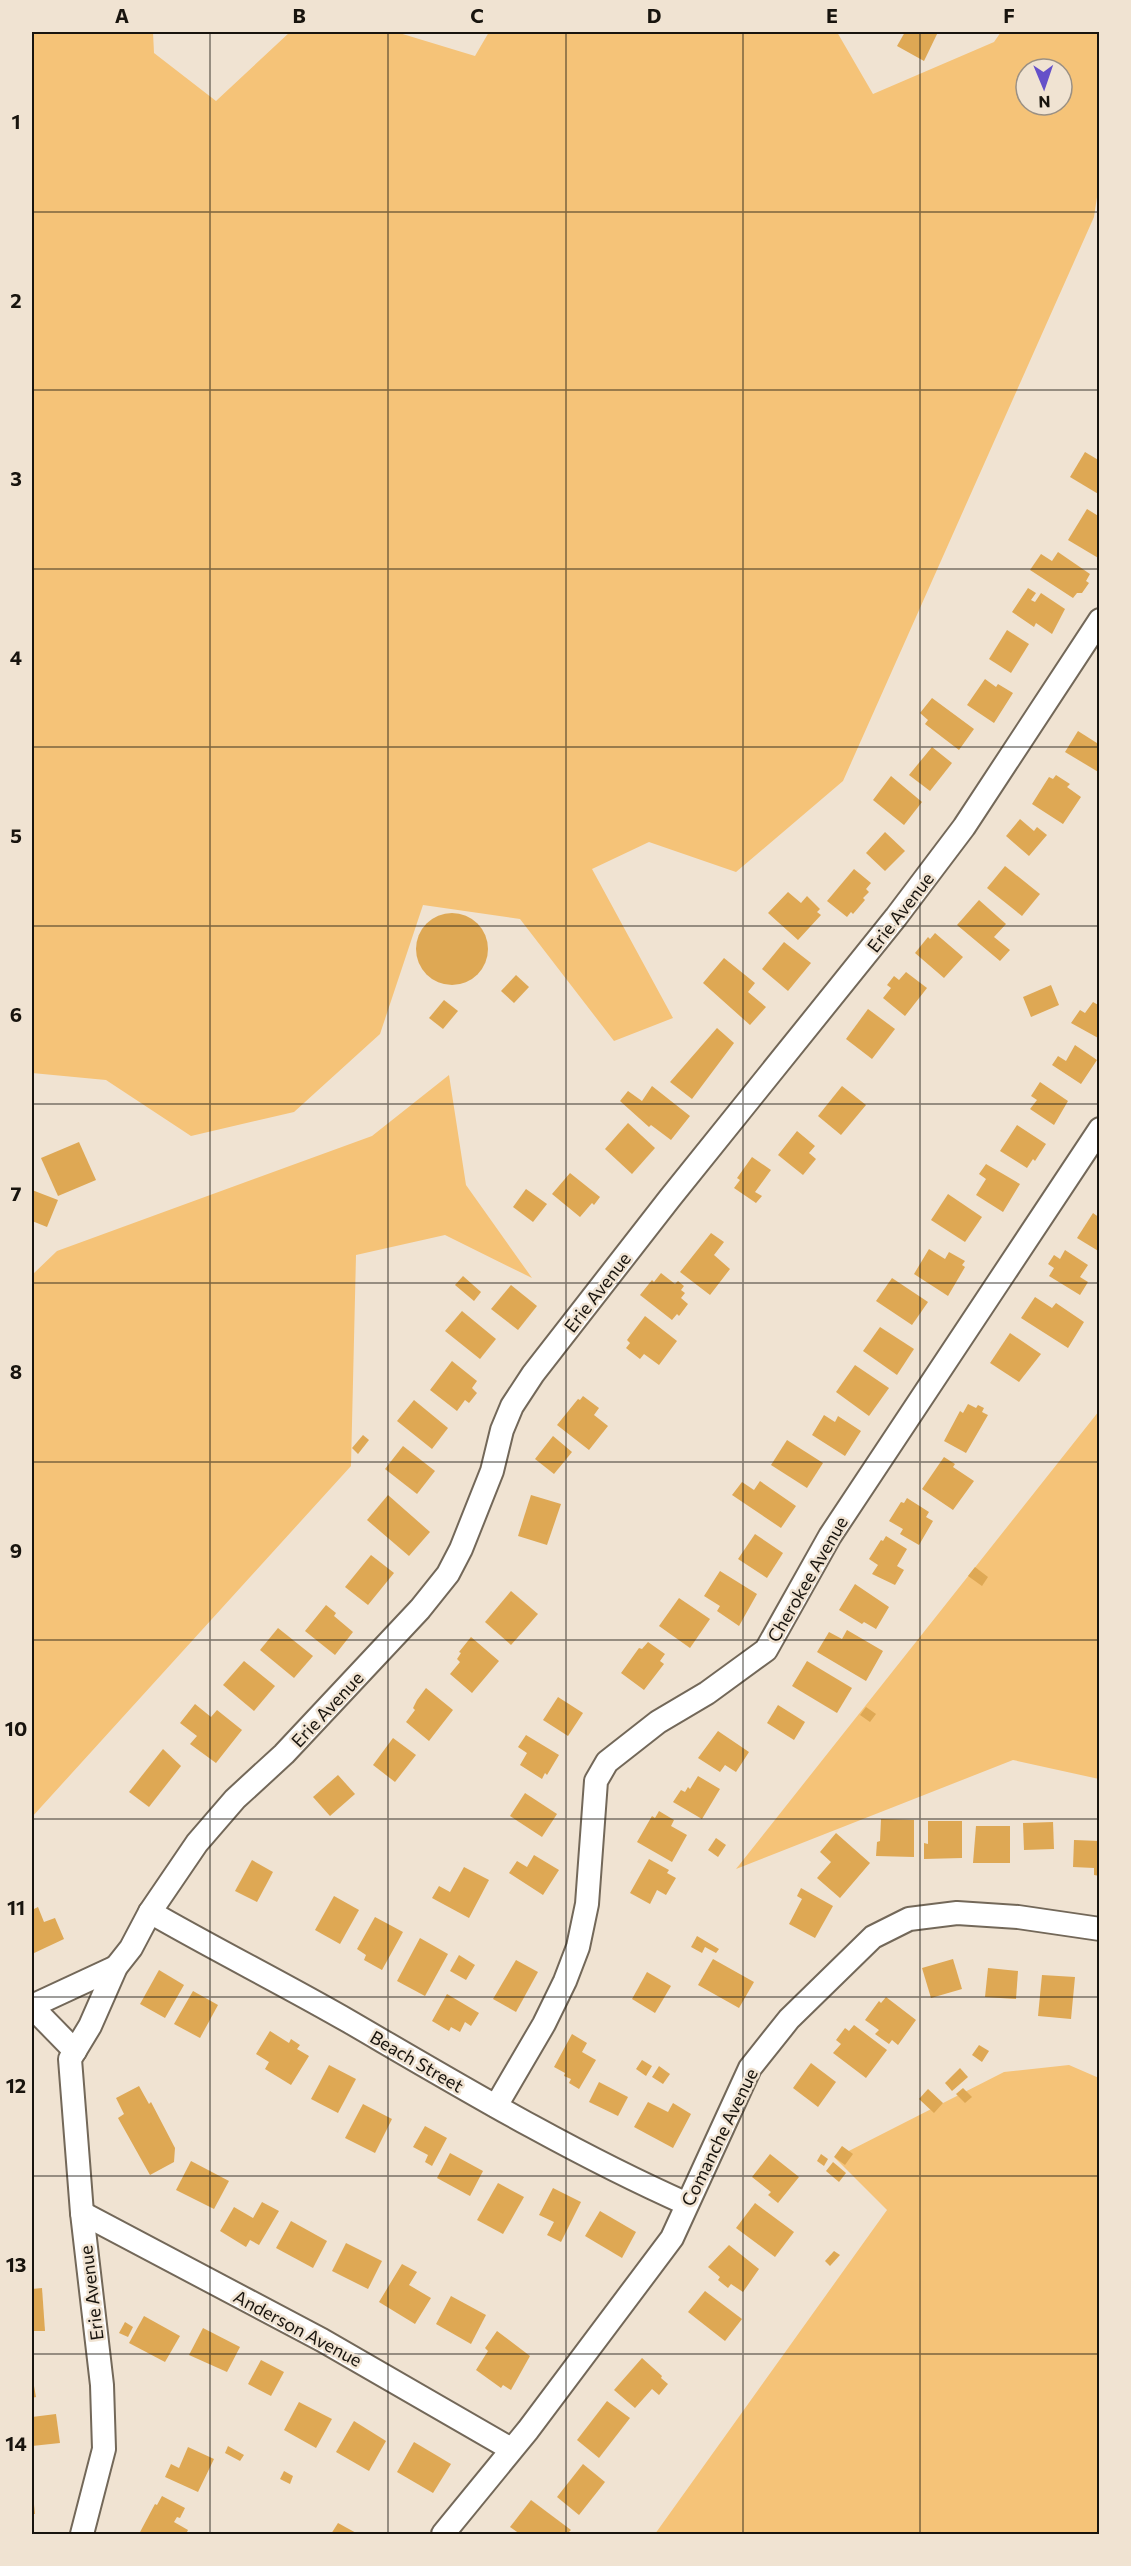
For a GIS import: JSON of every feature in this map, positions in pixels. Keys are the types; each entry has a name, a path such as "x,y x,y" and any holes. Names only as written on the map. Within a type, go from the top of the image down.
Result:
{"street":[{"name":"Erie Avenue","path":"82,2535 104,2449 102,2385 82,2213 70,2059 90,2026 116,1967 131,1948 150,1912 197,1843 420,1609 448,1575 492,1470 501,1430 512,1406 533,1374 670,1198 896,917 964,827 1100,620"},
{"name":"Cherokee Avenue","path":"496,2106 544,2024 565,1982 578,1947 587,1904 596,1781 607,1762 658,1722 707,1693 766,1650 830,1536 1100,1129"},
{"name":"Beach Street","path":"150,1912 589,2158 687,2204"},
{"name":"Comanche Avenue","path":"443,2535 672,2238 750,2068 789,2019 873,1937 909,1919 957,1913 1018,1917 1100,1929"},
{"name":"Erie Avenue","path":"75,2051 32,2006 116,1967"},
{"name":"Anderson Avenue","path":"82,2213 322,2340 511,2449"}],"shaded area":[{"path":"32,32 153,32 154,53 216,101 290,32 396,32 475,56 489,32 837,32 873,94 994,42 1001,32 1099,32 1100,177 1094,217 843,781 736,872 649,842 592,869 673,1018 614,1041 520,919 423,905 380,1034 294,1112 191,1136 106,1080 32,1073"},
{"path":"449,1075 466,1185 532,1278 445,1235 356,1255 351,1466 32,1817 32,1275 57,1251 372,1136"},
{"path":"1099,1411 1099,1779 1013,1760 736,1869"},
{"path":"1069,2065 1099,2078 1099,2534 655,2534 887,2210 835,2158 1004,2072"}],"building":[{"path":"905,32 938,32 924,61 897,46"},
{"path":"1085,452 1100,461 1100,495 1070,477"},
{"path":"1087,509 1100,517 1100,559 1068,540"},
{"path":"1058,552 1090,574 1086,581 1089,583 1082,593 1077,593 1073,598 1030,570 1041,554 1052,561"},
{"path":"1028,588 1036,593 1031,600 1035,602 1041,593 1065,609 1052,634 1036,623 1034,627 1012,612"},
{"path":"1007,630 1029,644 1011,673 989,659"},
{"path":"985,679 996,687 998,684 1013,693 994,723 967,705"},
{"path":"932,698 974,729 959,750 925,724 928,720 920,713"},
{"path":"1078,731 1100,745 1100,773 1065,752"},
{"path":"932,747 952,763 930,791 909,775"},
{"path":"1056,775 1070,784 1067,787 1081,797 1063,824 1032,804 1049,777 1053,779"},
{"path":"891,776 922,802 904,825 873,800"},
{"path":"1020,819 1034,831 1037,827 1047,835 1029,856 1006,836"},
{"path":"885,832 905,851 885,871 866,853"},
{"path":"1005,866 1040,894 1022,916 987,888"},
{"path":"854,869 871,883 866,889 869,892 863,898 865,900 853,914 851,912 847,917 827,901"},
{"path":"788,892 801,903 807,896 820,909 817,912 821,915 798,940 768,913"},
{"path":"979,900 1006,924 994,937 1010,950 1000,961 957,925"},
{"path":"452,913 466,916 478,923 485,935 488,949 485,963 478,975 466,982 452,985 438,982 426,975 419,963 416,949 419,935 426,923 438,916"},
{"path":"935,933 963,957 944,978 915,953 928,937 930,939"},
{"path":"784,942 811,963 788,991 762,969"},
{"path":"724,958 755,983 748,992 766,1007 750,1025 703,983"},
{"path":"906,972 927,988 905,1016 883,998 891,988 887,985 894,976 899,980"},
{"path":"516,975 529,987 514,1003 501,991"},
{"path":"1051,985 1059,1005 1031,1017 1023,997"},
{"path":"444,1000 458,1011 443,1029 429,1018"},
{"path":"1093,1002 1100,1006 1100,1039 1071,1023 1080,1010 1085,1013"},
{"path":"868,1009 895,1029 872,1059 846,1039"},
{"path":"717,1028 734,1043 692,1099 670,1082"},
{"path":"1075,1045 1097,1060 1081,1084 1052,1065 1058,1056 1066,1061"},
{"path":"1040,1082 1068,1101 1054,1125 1030,1109 1037,1100 1031,1096"},
{"path":"652,1086 690,1116 671,1140 651,1125 649,1127 620,1101 628,1091 642,1101"},
{"path":"842,1086 866,1105 841,1135 818,1116"},
{"path":"628,1123 655,1148 632,1174 605,1149"},
{"path":"1017,1125 1046,1144 1035,1161 1033,1159 1027,1168 1000,1151"},
{"path":"797,1131 815,1146 809,1153 816,1159 803,1175 778,1155"},
{"path":"79,1142 96,1180 58,1196 41,1158"},
{"path":"752,1157 771,1170 755,1192 762,1196 756,1203 734,1188 740,1180 737,1178"},
{"path":"986,1164 1020,1184 1003,1212 976,1195 986,1179 979,1174"},
{"path":"570,1173 600,1197 580,1217 552,1194"},
{"path":"526,1189 547,1204 533,1222 513,1207"},
{"path":"32,1190 58,1200 47,1227 32,1221"},
{"path":"948,1194 982,1217 965,1242 931,1220"},
{"path":"1093,1213 1100,1218 1100,1252 1077,1238"},
{"path":"711,1233 724,1242 714,1255 730,1269 710,1295 680,1272"},
{"path":"929,1249 945,1259 949,1252 965,1261 962,1265 965,1267 948,1296 914,1274"},
{"path":"1065,1250 1088,1265 1080,1277 1088,1282 1080,1295 1049,1276 1054,1268 1048,1264 1054,1255 1060,1259"},
{"path":"661,1273 675,1284 678,1281 684,1286 681,1290 685,1293 681,1298 688,1304 679,1316 677,1314 672,1320 640,1295"},
{"path":"463,1276 481,1292 474,1301 455,1285"},
{"path":"892,1278 928,1302 912,1325 876,1301"},
{"path":"511,1285 537,1306 518,1330 491,1309"},
{"path":"1035,1297 1052,1308 1056,1303 1084,1322 1068,1348 1021,1318"},
{"path":"462,1311 496,1339 480,1359 445,1331"},
{"path":"645,1316 677,1341 659,1365 644,1354 640,1359 626,1348 630,1343 627,1340"},
{"path":"880,1327 914,1349 897,1375 863,1351"},
{"path":"1010,1333 1041,1354 1019,1382 990,1363"},
{"path":"452,1361 477,1381 472,1388 477,1393 469,1403 465,1400 457,1411 430,1390"},
{"path":"855,1365 889,1388 869,1416 836,1392"},
{"path":"583,1396 599,1408 594,1415 608,1426 589,1450 557,1425"},
{"path":"414,1400 448,1428 432,1449 397,1421"},
{"path":"968,1404 976,1408 978,1405 984,1408 982,1412 988,1415 966,1453 944,1441 960,1411 963,1413"},
{"path":"824,1415 835,1422 838,1416 861,1431 845,1456 812,1435"},
{"path":"363,1435 369,1440 358,1454 352,1448"},
{"path":"553,1436 572,1452 554,1474 535,1459"},
{"path":"787,1440 823,1463 807,1488 771,1465"},
{"path":"403,1446 435,1471 417,1494 385,1469"},
{"path":"944,1457 955,1464 953,1467 974,1481 953,1510 922,1489"},
{"path":"760,1481 796,1506 781,1528 732,1495 742,1482 754,1490"},
{"path":"388,1495 430,1532 409,1556 367,1520"},
{"path":"531,1495 561,1504 547,1545 518,1536"},
{"path":"907,1498 929,1512 926,1517 933,1521 919,1545 900,1534 903,1529 889,1521 901,1502 904,1503"},
{"path":"755,1534 783,1553 767,1578 738,1559"},
{"path":"886,1536 907,1549 897,1566 904,1570 895,1585 872,1574 878,1565 869,1559"},
{"path":"371,1555 394,1573 368,1605 345,1587"},
{"path":"975,1567 988,1577 982,1586 968,1576"},
{"path":"720,1571 757,1594 739,1626 717,1611 720,1606 704,1596"},
{"path":"855,1584 889,1607 876,1629 864,1622 862,1624 839,1610"},
{"path":"511,1591 538,1614 511,1645 485,1622"},
{"path":"679,1598 710,1619 690,1648 659,1626"},
{"path":"326,1605 336,1613 334,1616 353,1632 335,1655 305,1631"},
{"path":"278,1628 313,1656 294,1678 260,1650"},
{"path":"847,1630 883,1651 866,1681 817,1652 829,1632 842,1639"},
{"path":"471,1637 499,1661 472,1693 450,1674 460,1662 457,1659 461,1653 459,1652"},
{"path":"648,1642 665,1654 660,1661 664,1664 644,1690 621,1673 639,1648 642,1649"},
{"path":"244,1661 275,1686 254,1711 223,1685"},
{"path":"807,1661 852,1688 837,1713 792,1686"},
{"path":"426,1688 453,1710 429,1741 406,1722"},
{"path":"558,1697 583,1713 568,1736 543,1720"},
{"path":"195,1704 211,1717 217,1710 242,1730 216,1763 190,1744 197,1736 180,1723"},
{"path":"778,1705 805,1722 794,1740 767,1723"},
{"path":"866,1707 876,1714 870,1722 860,1715"},
{"path":"718,1731 749,1752 736,1772 725,1765 720,1772 698,1758"},
{"path":"526,1735 559,1755 542,1779 520,1765 527,1753 518,1747"},
{"path":"393,1738 416,1755 395,1782 373,1765"},
{"path":"163,1749 181,1766 149,1807 129,1792"},
{"path":"338,1775 355,1794 330,1816 313,1797"},
{"path":"698,1776 720,1789 702,1819 673,1802 681,1790 685,1792 688,1787 690,1789"},
{"path":"525,1793 557,1814 542,1837 510,1816"},
{"path":"659,1811 674,1820 671,1826 687,1835 672,1862 637,1842 652,1816 655,1818"},
{"path":"881,1819 914,1820 914,1857 876,1856 877,1842 880,1841"},
{"path":"928,1821 962,1821 962,1858 924,1859 924,1843 928,1844"},
{"path":"1053,1822 1054,1849 1024,1850 1023,1823"},
{"path":"976,1826 1010,1826 1010,1863 973,1863"},
{"path":"836,1833 870,1863 840,1898 817,1878 831,1862 820,1852"},
{"path":"716,1838 726,1845 718,1857 708,1850"},
{"path":"1074,1840 1100,1841 1100,1876 1094,1875 1094,1868 1073,1867"},
{"path":"534,1855 559,1870 543,1895 509,1873 517,1861 527,1867"},
{"path":"649,1859 669,1870 667,1873 676,1878 666,1895 657,1890 650,1904 630,1893"},
{"path":"252,1860 273,1872 257,1902 235,1891"},
{"path":"464,1867 489,1880 469,1918 432,1898 439,1886 450,1892"},
{"path":"801,1888 833,1906 815,1938 789,1924 802,1899 797,1896"},
{"path":"334,1896 359,1910 340,1944 315,1930"},
{"path":"38,1907 44,1922 55,1918 64,1939 32,1954 32,1910"},
{"path":"375,1917 403,1932 382,1970 364,1960 366,1955 357,1949"},
{"path":"697,1936 719,1949 716,1953 705,1947 702,1953 691,1947"},
{"path":"420,1938 448,1954 425,1996 397,1981"},
{"path":"459,1955 475,1965 466,1980 450,1971"},
{"path":"713,1959 754,1982 739,2008 698,1985"},
{"path":"953,1959 962,1989 931,1998 922,1968"},
{"path":"516,1960 538,1972 516,2012 493,1999"},
{"path":"988,1968 1018,1971 1016,1999 985,1997"},
{"path":"159,1970 184,1985 165,2018 140,2004"},
{"path":"647,1972 671,1986 655,2013 632,1999"},
{"path":"1042,1975 1075,1977 1071,2019 1038,2016"},
{"path":"193,1991 218,2005 200,2038 174,2024"},
{"path":"447,1994 479,2013 471,2026 465,2022 460,2032 451,2027 449,2031 432,2021"},
{"path":"886,1997 916,2020 898,2045 892,2040 889,2044 875,2034 879,2030 865,2020 879,2001 881,2003"},
{"path":"854,2025 887,2050 866,2078 833,2053 841,2044 836,2040 845,2028 849,2031"},
{"path":"270,2031 289,2043 291,2039 300,2045 297,2049 309,2056 291,2085 265,2069 269,2062 256,2054"},
{"path":"572,2034 587,2043 582,2052 596,2060 579,2089 569,2083 571,2079 564,2076 565,2073 554,2067"},
{"path":"979,2045 989,2051 982,2062 972,2055"},
{"path":"642,2060 652,2066 646,2076 636,2069"},
{"path":"811,2063 836,2082 818,2107 793,2088"},
{"path":"329,2065 356,2079 338,2113 311,2099"},
{"path":"659,2066 670,2074 663,2084 652,2077"},
{"path":"960,2068 968,2077 952,2091 945,2083"},
{"path":"599,2082 628,2097 618,2116 589,2102"},
{"path":"139,2086 149,2104 151,2102 175,2148 174,2162 150,2175 118,2118 124,2114 116,2098"},
{"path":"963,2088 972,2097 965,2103 956,2094"},
{"path":"928,2089 943,2103 934,2113 919,2099"},
{"path":"648,2102 668,2112 673,2103 691,2114 673,2148 634,2127"},
{"path":"363,2104 392,2119 375,2153 345,2138"},
{"path":"425,2126 447,2138 432,2166 425,2162 428,2155 413,2147"},
{"path":"842,2146 853,2154 845,2165 834,2157"},
{"path":"450,2153 483,2171 470,2196 437,2178"},
{"path":"770,2154 799,2177 778,2203 768,2195 771,2192 752,2177"},
{"path":"821,2154 828,2159 824,2166 817,2161"},
{"path":"191,2161 229,2181 214,2209 176,2190"},
{"path":"833,2162 846,2173 839,2182 826,2171"},
{"path":"498,2183 524,2197 503,2234 477,2220"},
{"path":"553,2188 581,2202 561,2242 547,2235 554,2222 539,2215"},
{"path":"262,2202 279,2211 259,2245 250,2240 246,2247 220,2231 234,2207 253,2218"},
{"path":"755,2203 794,2232 775,2257 736,2228"},
{"path":"600,2211 636,2232 622,2258 585,2236"},
{"path":"291,2221 327,2241 313,2268 276,2248"},
{"path":"346,2243 382,2261 368,2289 332,2271"},
{"path":"729,2245 759,2269 743,2292 731,2284 728,2288 708,2267"},
{"path":"834,2251 840,2255 830,2266 825,2261"},
{"path":"402,2264 417,2272 409,2285 431,2298 415,2324 379,2302"},
{"path":"42,2288 45,2331 32,2331 32,2289"},
{"path":"705,2291 742,2319 725,2341 688,2312"},
{"path":"451,2296 486,2315 471,2344 436,2324"},
{"path":"144,2316 180,2336 165,2362 129,2343"},
{"path":"125,2322 133,2327 128,2337 119,2333"},
{"path":"203,2328 240,2347 227,2372 189,2355"},
{"path":"497,2331 530,2356 511,2390 503,2385 501,2388 476,2370 488,2351 485,2348"},
{"path":"642,2358 668,2384 659,2395 652,2389 635,2408 614,2390"},
{"path":"261,2360 284,2372 271,2396 248,2384"},
{"path":"32,2375 36,2397 32,2398"},
{"path":"607,2401 630,2418 599,2458 577,2440"},
{"path":"299,2402 332,2419 316,2448 284,2430"},
{"path":"56,2414 60,2443 32,2446 32,2417"},
{"path":"354,2421 386,2441 369,2471 336,2452"},
{"path":"414,2442 451,2464 433,2493 397,2472"},
{"path":"228,2446 244,2455 240,2461 225,2453"},
{"path":"188,2447 214,2459 198,2492 165,2477 171,2464 179,2468"},
{"path":"583,2464 605,2482 579,2515 557,2497"},
{"path":"284,2471 293,2476 290,2484 280,2479"},
{"path":"32,2486 35,2514 32,2514"},
{"path":"162,2496 185,2508 180,2518 177,2517 174,2522 188,2530 186,2534 139,2534 155,2504 157,2505"},
{"path":"531,2500 571,2530 567,2534 520,2534 510,2527"},
{"path":"338,2523 358,2534 331,2534"}]}
